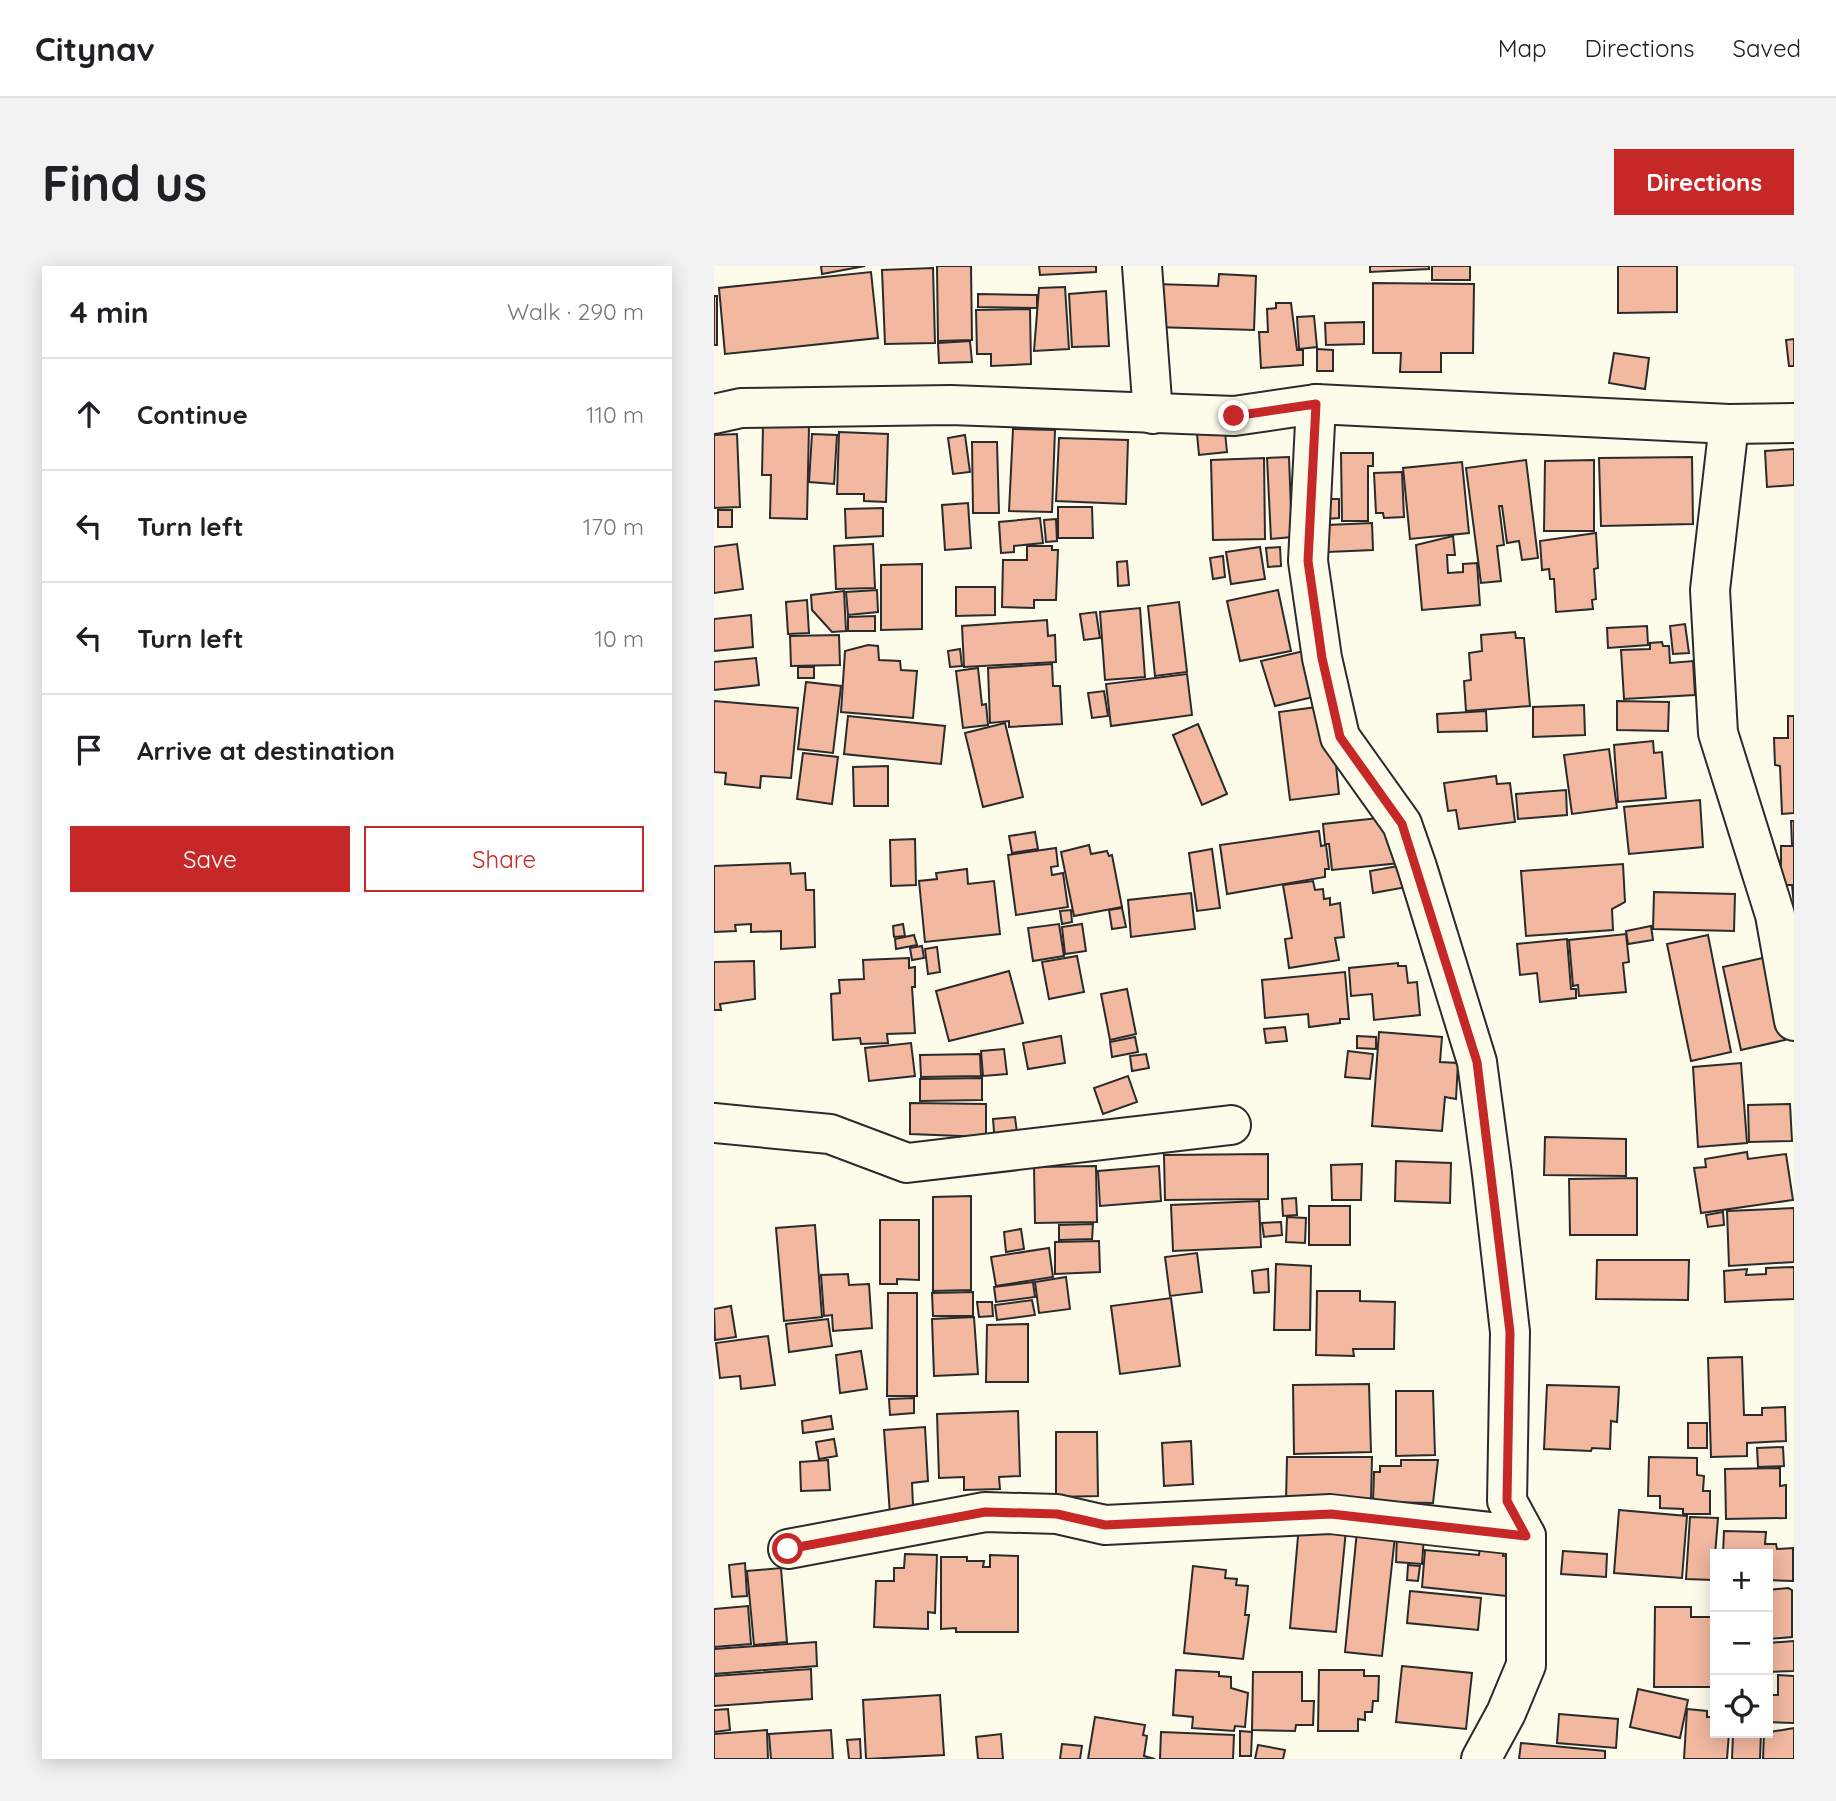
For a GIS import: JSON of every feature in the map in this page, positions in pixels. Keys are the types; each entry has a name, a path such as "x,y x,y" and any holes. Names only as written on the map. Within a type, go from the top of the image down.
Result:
{"street":[{"path":"1142,266 1153,414"},
{"path":"1316,404 1308,561 1322,658 1340,737 1402,824 1477,1062 1510,1332 1507,1501 1526,1536 1525,1665 1506,1713 1480,1759"},
{"path":"714,414 741,408 950,405 1234,416 1316,404 1729,424 1794,423"},
{"path":"1729,424 1710,590 1718,733 1775,915 1794,1021"},
{"path":"714,1123 830,1134 907,1163 1231,1125"},
{"path":"788,1549 985,1512 1057,1514 1105,1525 1331,1514 1526,1536"}],"building":[{"path":"821,266 865,266 822,274"},
{"path":"937,266 971,266 972,340 938,341"},
{"path":"1039,266 1096,266 1096,272 1040,275"},
{"path":"1370,266 1429,266 1429,269 1370,272"},
{"path":"1432,266 1470,266 1470,280 1432,280"},
{"path":"1618,266 1677,266 1677,312 1618,313"},
{"path":"933,268 935,343 885,344 882,270"},
{"path":"871,272 878,338 725,354 719,288"},
{"path":"1219,274 1256,276 1254,330 1155,327 1156,284 1218,286"},
{"path":"1373,283 1474,284 1473,353 1441,353 1441,372 1400,372 1401,353 1373,353"},
{"path":"1065,287 1069,349 1034,351 1039,288"},
{"path":"1106,291 1109,346 1072,347 1069,294"},
{"path":"978,294 1037,295 1037,308 978,307"},
{"path":"714,296 717,296 717,345 714,345"},
{"path":"1276,303 1291,303 1297,350 1303,350 1303,365 1261,368 1259,332 1268,332 1267,309 1276,308"},
{"path":"1030,309 1031,364 991,366 991,354 977,354 976,310"},
{"path":"1314,316 1317,347 1299,349 1297,317"},
{"path":"1364,322 1364,344 1326,345 1325,323"},
{"path":"1794,339 1794,366 1789,366 1786,340"},
{"path":"970,341 972,362 939,363 938,343"},
{"path":"1317,349 1333,350 1333,371 1317,371"},
{"path":"1614,353 1649,358 1645,389 1609,383"},
{"path":"763,425 809,426 807,519 770,518 771,475 762,475"},
{"path":"1013,429 1055,430 1052,512 1009,511"},
{"path":"839,432 888,434 886,502 864,501 864,494 837,494"},
{"path":"1225,432 1227,452 1199,455 1197,434"},
{"path":"737,434 740,507 714,508 714,435"},
{"path":"812,434 837,435 834,484 809,482"},
{"path":"965,435 970,472 953,474 948,438"},
{"path":"1059,438 1128,440 1126,504 1056,501"},
{"path":"972,442 997,442 999,513 973,513"},
{"path":"1794,449 1794,485 1767,487 1765,451"},
{"path":"1341,453 1373,453 1373,466 1368,466 1368,521 1342,521"},
{"path":"1289,457 1292,537 1271,539 1267,458"},
{"path":"1692,457 1693,524 1601,526 1599,458"},
{"path":"1264,458 1265,539 1213,540 1211,460"},
{"path":"1526,460 1538,558 1522,560 1519,541 1507,543 1502,506 1499,506 1504,545 1497,546 1501,581 1481,583 1466,468"},
{"path":"1594,460 1594,531 1544,531 1545,461"},
{"path":"1462,462 1469,533 1410,539 1403,468"},
{"path":"1402,472 1404,517 1384,518 1383,513 1376,513 1374,473"},
{"path":"1324,499 1339,499 1339,518 1325,519"},
{"path":"968,503 971,548 945,550 942,505"},
{"path":"1058,507 1092,507 1093,538 1058,538"},
{"path":"883,508 883,536 846,538 845,509"},
{"path":"718,510 732,510 732,527 718,527"},
{"path":"1040,518 1043,543 1014,546 1014,552 1001,553 999,522"},
{"path":"1056,519 1057,541 1046,542 1044,520"},
{"path":"1372,523 1373,550 1328,552 1327,525"},
{"path":"1596,533 1598,568 1594,569 1596,599 1592,600 1593,609 1556,612 1554,579 1550,579 1549,569 1542,570 1540,541"},
{"path":"1453,536 1455,555 1447,555 1448,573 1463,572 1463,564 1477,563 1480,605 1422,610 1416,545"},
{"path":"737,544 743,589 714,593 714,547"},
{"path":"873,544 875,588 836,589 834,546"},
{"path":"1027,546 1052,546 1052,550 1058,550 1056,600 1034,600 1034,608 1002,607 1003,560 1027,560"},
{"path":"1260,547 1265,579 1231,584 1226,552"},
{"path":"1280,547 1281,566 1268,567 1266,548"},
{"path":"1223,556 1225,577 1213,579 1210,558"},
{"path":"1127,561 1129,585 1118,586 1117,562"},
{"path":"922,564 922,629 881,630 881,565"},
{"path":"956,587 995,587 995,615 956,616"},
{"path":"877,590 878,612 848,615 846,592"},
{"path":"1278,590 1291,651 1240,661 1227,601"},
{"path":"844,591 846,631 832,632 812,610 811,595"},
{"path":"807,600 809,633 788,634 786,602"},
{"path":"1179,602 1187,672 1155,676 1148,606"},
{"path":"1140,608 1145,677 1105,680 1100,612"},
{"path":"1096,612 1100,638 1084,640 1080,614"},
{"path":"751,615 753,647 714,651 714,619"},
{"path":"875,616 875,631 848,631 848,617"},
{"path":"1047,620 1048,636 1055,635 1056,662 964,667 962,626"},
{"path":"1685,624 1689,653 1673,654 1670,626"},
{"path":"1647,626 1648,645 1608,648 1607,628"},
{"path":"1515,632 1516,638 1524,638 1530,706 1466,711 1464,681 1471,680 1469,653 1482,651 1481,635"},
{"path":"839,635 840,665 791,666 790,636"},
{"path":"1662,642 1663,646 1669,646 1670,663 1693,661 1695,695 1624,699 1621,650 1650,649 1650,643"},
{"path":"868,645 878,646 879,660 900,661 901,670 917,671 913,718 841,712 845,651"},
{"path":"960,649 962,666 950,667 948,651"},
{"path":"1304,651 1313,697 1275,706 1261,661"},
{"path":"756,658 759,685 714,690 714,662"},
{"path":"1052,664 1053,686 1060,686 1062,724 1009,727 1009,721 990,723 988,668"},
{"path":"798,667 814,667 814,678 798,678"},
{"path":"978,668 982,705 986,704 988,725 963,728 956,671"},
{"path":"1187,674 1192,715 1111,726 1106,684"},
{"path":"806,682 841,686 833,753 798,749"},
{"path":"1104,691 1108,716 1092,718 1088,693"},
{"path":"714,701 798,708 791,778 761,776 760,788 725,784 726,773 714,772"},
{"path":"1617,701 1669,702 1668,731 1617,730"},
{"path":"1584,705 1585,735 1533,737 1533,707"},
{"path":"1317,707 1320,737 1333,736 1339,794 1290,800 1279,712"},
{"path":"1486,711 1487,731 1438,732 1437,714"},
{"path":"848,716 945,726 941,764 844,754"},
{"path":"1788,716 1794,716 1794,813 1782,814 1780,766 1775,765 1774,738 1788,738"},
{"path":"1005,723 1023,797 983,807 965,733"},
{"path":"1198,724 1227,794 1202,805 1173,735"},
{"path":"1653,741 1654,753 1662,752 1666,798 1618,802 1614,745"},
{"path":"1609,749 1617,808 1572,814 1564,755"},
{"path":"803,753 838,757 832,804 797,799"},
{"path":"888,766 888,806 854,806 853,767"},
{"path":"1496,776 1497,784 1510,783 1515,822 1459,829 1456,810 1448,811 1444,783"},
{"path":"1566,790 1567,815 1518,819 1516,794"},
{"path":"1700,800 1703,847 1629,854 1624,807"},
{"path":"1388,817 1400,863 1332,870 1323,824"},
{"path":"1791,821 1794,821 1794,907 1792,885 1781,885 1781,846 1792,846"},
{"path":"1319,831 1321,846 1326,845 1329,869 1325,869 1325,877 1227,894 1220,845"},
{"path":"1035,832 1038,849 1012,853 1009,836"},
{"path":"915,839 916,885 891,886 890,840"},
{"path":"1089,845 1091,854 1107,851 1109,856 1112,855 1122,907 1074,916 1061,852"},
{"path":"1056,848 1058,866 1051,867 1052,875 1063,873 1068,907 1016,915 1008,855"},
{"path":"1212,849 1220,908 1197,911 1189,853"},
{"path":"790,863 791,874 805,873 806,890 814,890 815,947 781,949 781,931 751,932 751,924 735,925 736,931 714,932 714,866"},
{"path":"1623,864 1625,902 1612,909 1613,930 1526,936 1521,871"},
{"path":"1404,865 1407,887 1373,893 1370,871"},
{"path":"967,869 968,884 994,881 1000,934 925,942 919,881 937,879 936,873"},
{"path":"1313,881 1315,890 1323,889 1324,899 1330,898 1330,905 1340,903 1344,937 1335,938 1339,960 1289,968 1285,939 1292,938 1283,885"},
{"path":"1654,892 1735,894 1734,931 1653,929"},
{"path":"1191,893 1195,929 1131,937 1128,900"},
{"path":"1122,908 1126,927 1112,929 1109,910"},
{"path":"1071,910 1072,922 1062,924 1060,911"},
{"path":"903,924 905,936 894,937 893,926"},
{"path":"1059,924 1064,956 1033,961 1028,928"},
{"path":"1082,924 1086,951 1065,954 1062,927"},
{"path":"1651,926 1653,940 1628,944 1626,931"},
{"path":"1626,934 1629,962 1623,963 1626,992 1579,996 1578,985 1573,986 1569,940"},
{"path":"914,935 917,945 896,949 895,939"},
{"path":"1708,935 1731,1052 1691,1061 1667,944"},
{"path":"1567,939 1571,989 1576,989 1576,998 1540,1002 1537,973 1520,975 1517,944"},
{"path":"922,946 924,958 912,960 910,948"},
{"path":"937,947 940,972 928,974 925,949"},
{"path":"1077,956 1084,992 1049,999 1042,962"},
{"path":"1767,957 1785,1040 1741,1050 1723,967"},
{"path":"909,958 909,968 915,967 915,987 912,987 915,1033 887,1034 888,1043 861,1044 860,1038 833,1040 831,994 840,993 839,980 864,979 863,960"},
{"path":"754,961 755,999 720,1004 721,1010 714,1010 714,962"},
{"path":"1398,963 1398,966 1406,966 1408,983 1417,982 1420,1015 1374,1020 1372,994 1351,996 1349,968"},
{"path":"1009,971 1023,1023 949,1041 936,991"},
{"path":"1345,972 1349,1019 1340,1019 1340,1023 1309,1027 1308,1014 1265,1018 1262,980"},
{"path":"1127,989 1136,1034 1110,1040 1101,994"},
{"path":"1285,1027 1287,1041 1266,1043 1264,1029"},
{"path":"1379,1032 1442,1037 1440,1062 1458,1063 1456,1099 1445,1097 1442,1131 1372,1126"},
{"path":"1061,1036 1065,1063 1028,1069 1023,1043"},
{"path":"1357,1036 1376,1037 1376,1049 1357,1048"},
{"path":"1135,1037 1138,1052 1112,1057 1110,1042"},
{"path":"911,1043 915,1076 869,1081 865,1048"},
{"path":"1004,1049 1007,1074 983,1076 981,1051"},
{"path":"1348,1051 1373,1054 1370,1079 1345,1077"},
{"path":"980,1054 981,1076 921,1077 920,1055"},
{"path":"1146,1054 1149,1068 1132,1071 1130,1056"},
{"path":"1741,1063 1747,1143 1698,1147 1693,1067"},
{"path":"1128,1076 1137,1102 1103,1114 1094,1088"},
{"path":"982,1078 982,1100 920,1101 920,1079"},
{"path":"910,1103 986,1104 986,1137 910,1134"},
{"path":"1790,1104 1792,1141 1749,1142 1748,1105"},
{"path":"1015,1117 1018,1141 995,1144 993,1119"},
{"path":"1545,1137 1626,1139 1626,1176 1544,1175"},
{"path":"1747,1152 1748,1159 1786,1154 1793,1200 1701,1213 1694,1168 1706,1167 1705,1159"},
{"path":"1268,1154 1268,1199 1165,1200 1164,1155"},
{"path":"1396,1161 1451,1163 1450,1203 1395,1201"},
{"path":"1362,1164 1361,1200 1332,1200 1331,1165"},
{"path":"1096,1166 1097,1222 1035,1223 1034,1167"},
{"path":"1159,1166 1161,1201 1100,1206 1098,1171"},
{"path":"1637,1178 1637,1235 1570,1235 1569,1179"},
{"path":"971,1196 971,1290 933,1291 933,1197"},
{"path":"1296,1198 1297,1215 1283,1216 1282,1199"},
{"path":"1259,1201 1261,1247 1173,1251 1171,1205"},
{"path":"1309,1206 1350,1206 1350,1245 1309,1245"},
{"path":"1794,1208 1794,1262 1729,1266 1727,1211"},
{"path":"1723,1212 1724,1225 1708,1227 1706,1215"},
{"path":"1287,1217 1306,1218 1305,1243 1286,1242"},
{"path":"880,1220 919,1220 919,1280 897,1279 897,1284 880,1284"},
{"path":"1281,1222 1282,1235 1264,1237 1262,1223"},
{"path":"1093,1224 1092,1239 1059,1240 1059,1225"},
{"path":"815,1225 822,1317 784,1321 776,1228"},
{"path":"1021,1229 1024,1249 1006,1252 1004,1232"},
{"path":"1099,1241 1100,1272 1055,1274 1055,1242"},
{"path":"1049,1248 1053,1277 996,1286 991,1257"},
{"path":"1197,1253 1202,1292 1170,1296 1165,1257"},
{"path":"1597,1260 1689,1260 1688,1300 1596,1299"},
{"path":"1276,1264 1311,1266 1310,1330 1274,1330"},
{"path":"1794,1267 1794,1299 1725,1302 1724,1271 1747,1269 1746,1275 1766,1274 1766,1268"},
{"path":"1268,1269 1269,1292 1254,1293 1252,1271"},
{"path":"848,1274 849,1285 869,1284 872,1328 833,1331 832,1315 824,1316 821,1275"},
{"path":"1066,1277 1070,1309 1039,1313 1035,1282"},
{"path":"1033,1282 1035,1297 996,1302 994,1287"},
{"path":"1317,1291 1360,1291 1360,1301 1395,1302 1394,1349 1353,1349 1354,1356 1316,1355"},
{"path":"973,1292 973,1316 933,1316 932,1293"},
{"path":"888,1293 917,1293 917,1396 887,1396"},
{"path":"1171,1298 1180,1366 1120,1374 1111,1306"},
{"path":"1032,1300 1035,1315 997,1320 995,1305"},
{"path":"977,1302 992,1302 993,1316 979,1317"},
{"path":"731,1306 736,1337 715,1340 714,1309"},
{"path":"974,1317 978,1374 934,1376 932,1319"},
{"path":"828,1319 832,1346 789,1352 786,1324"},
{"path":"1028,1324 1028,1382 986,1382 987,1325"},
{"path":"768,1336 775,1385 741,1389 740,1376 720,1378 716,1343"},
{"path":"861,1351 867,1389 840,1393 836,1355"},
{"path":"1742,1357 1744,1415 1762,1415 1762,1408 1785,1407 1786,1441 1747,1443 1747,1456 1711,1457 1708,1358"},
{"path":"1369,1384 1371,1452 1294,1454 1293,1385"},
{"path":"1547,1385 1619,1387 1617,1422 1611,1421 1610,1449 1544,1449"},
{"path":"1396,1391 1433,1391 1435,1455 1396,1456"},
{"path":"914,1398 914,1413 890,1415 889,1399"},
{"path":"1018,1411 1020,1476 999,1477 1000,1489 964,1490 964,1477 939,1478 937,1414"},
{"path":"831,1416 833,1429 803,1433 802,1421"},
{"path":"1688,1423 1707,1423 1707,1448 1688,1448"},
{"path":"925,1427 928,1481 912,1483 913,1505 921,1504 921,1513 890,1515 884,1430"},
{"path":"1056,1432 1097,1432 1098,1496 1056,1497"},
{"path":"834,1439 837,1456 819,1459 816,1442"},
{"path":"1191,1441 1193,1484 1164,1486 1162,1443"},
{"path":"1783,1447 1784,1466 1758,1467 1757,1448"},
{"path":"1287,1457 1372,1457 1371,1501 1286,1501"},
{"path":"1649,1457 1697,1458 1697,1475 1704,1476 1703,1491 1710,1491 1710,1514 1683,1514 1683,1509 1660,1508 1660,1496 1648,1496"},
{"path":"828,1460 830,1490 801,1491 800,1462"},
{"path":"1401,1460 1438,1460 1433,1503 1373,1502 1374,1472 1380,1472 1380,1466 1401,1466"},
{"path":"1780,1468 1780,1486 1786,1485 1786,1518 1726,1519 1725,1469"},
{"path":"1619,1510 1687,1516 1682,1578 1614,1573"},
{"path":"1690,1517 1718,1518 1716,1549 1710,1549 1710,1580 1686,1579"},
{"path":"1299,1525 1346,1530 1336,1632 1290,1628"},
{"path":"1357,1531 1395,1536 1382,1656 1345,1652"},
{"path":"1724,1531 1766,1532 1765,1544 1776,1544 1777,1549 1793,1548 1793,1581 1773,1580 1773,1549 1723,1549"},
{"path":"1397,1535 1424,1536 1422,1564 1396,1562"},
{"path":"1481,1539 1505,1541 1503,1556 1511,1557 1506,1596 1422,1587 1425,1550 1479,1555"},
{"path":"1563,1551 1607,1554 1606,1577 1561,1574"},
{"path":"905,1554 937,1555 935,1613 928,1612 928,1629 874,1627 876,1581 894,1581 894,1568 904,1568"},
{"path":"990,1555 1018,1556 1018,1632 956,1632 956,1628 941,1629 941,1557 967,1557 967,1561 984,1561 983,1567 990,1567"},
{"path":"745,1563 747,1596 732,1597 729,1565"},
{"path":"1408,1565 1420,1566 1418,1581 1407,1580"},
{"path":"1193,1566 1226,1570 1225,1578 1237,1579 1236,1585 1248,1586 1245,1615 1249,1615 1243,1659 1184,1653"},
{"path":"781,1568 787,1642 754,1645 747,1571"},
{"path":"1773,1590 1792,1590 1792,1637 1773,1639"},
{"path":"1410,1591 1481,1598 1478,1630 1407,1623"},
{"path":"748,1606 751,1644 714,1647 714,1609"},
{"path":"1655,1607 1691,1607 1691,1617 1710,1617 1710,1687 1654,1687"},
{"path":"1794,1641 1794,1671 1773,1672 1773,1643"},
{"path":"816,1642 817,1666 714,1674 714,1649"},
{"path":"1402,1666 1472,1673 1466,1729 1396,1722"},
{"path":"811,1669 812,1699 714,1706 714,1676"},
{"path":"1176,1670 1219,1672 1219,1676 1231,1677 1231,1688 1248,1693 1245,1727 1235,1726 1234,1731 1192,1728 1193,1717 1173,1715"},
{"path":"1319,1670 1364,1670 1364,1676 1379,1676 1378,1701 1373,1701 1372,1712 1365,1712 1365,1720 1358,1719 1358,1731 1318,1731"},
{"path":"1253,1672 1302,1672 1302,1701 1314,1701 1313,1725 1296,1725 1295,1731 1252,1730"},
{"path":"1778,1675 1794,1676 1794,1723 1773,1722 1773,1695 1778,1695"},
{"path":"1638,1689 1688,1700 1680,1738 1630,1727"},
{"path":"940,1695 944,1755 866,1759 863,1700"},
{"path":"728,1709 730,1730 714,1732 714,1710"},
{"path":"1687,1709 1707,1711 1707,1717 1710,1717 1710,1738 1729,1738 1727,1759 1684,1759"},
{"path":"1559,1714 1618,1719 1616,1748 1557,1743"},
{"path":"1095,1717 1145,1725 1143,1735 1147,1736 1144,1756 1155,1759 1088,1759"},
{"path":"1794,1728 1794,1759 1763,1759 1764,1738 1773,1738 1773,1732"},
{"path":"767,1730 768,1759 714,1759 714,1734"},
{"path":"831,1730 833,1759 771,1759 769,1734"},
{"path":"1240,1731 1252,1732 1251,1756 1240,1756"},
{"path":"1161,1732 1234,1735 1233,1759 1160,1759"},
{"path":"1001,1734 1003,1759 978,1759 976,1737"},
{"path":"1733,1738 1761,1738 1760,1759 1732,1759"},
{"path":"860,1739 861,1759 849,1759 847,1740"},
{"path":"1521,1743 1605,1751 1605,1759 1519,1759"},
{"path":"1062,1744 1082,1746 1080,1759 1060,1759"},
{"path":"1258,1745 1285,1750 1283,1759 1255,1759"}],"route":[{"path":"788,1549 985,1512 1010,1515 1057,1514 1105,1525 1331,1514 1526,1536 1507,1501 1510,1332 1477,1062 1402,824 1340,737 1322,658 1308,561 1316,404 1234,416"}]}
